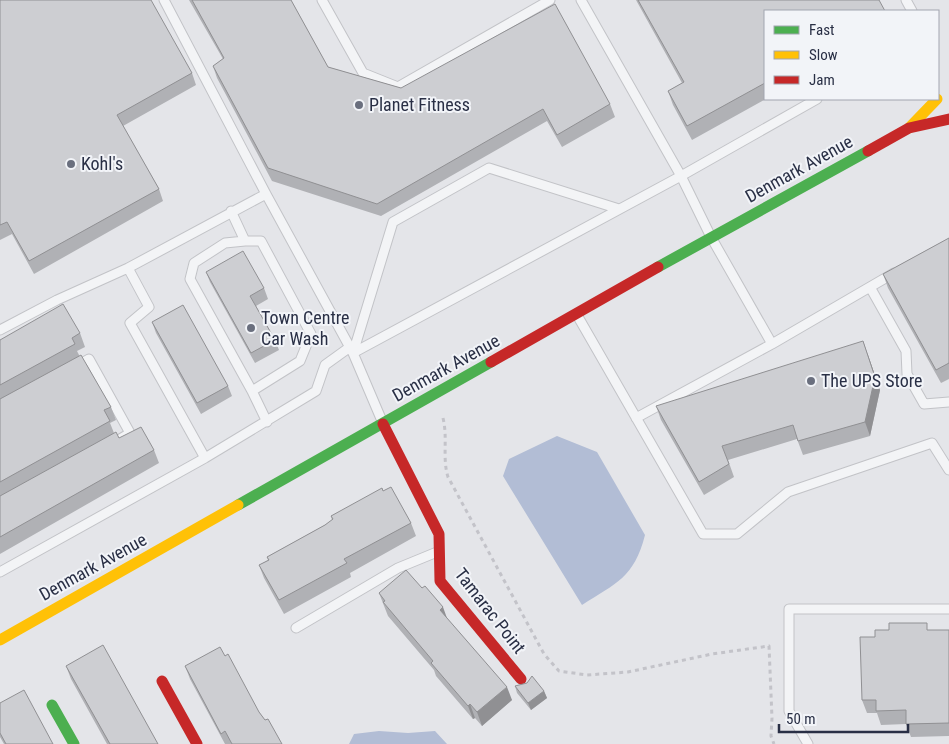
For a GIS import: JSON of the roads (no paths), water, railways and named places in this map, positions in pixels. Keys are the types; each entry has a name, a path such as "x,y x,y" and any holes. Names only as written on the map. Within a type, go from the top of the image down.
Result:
{"street":[{"name":"Denmark Avenue","path":"910,128 935,100"},
{"name":"Denmark Avenue","path":"0,640 577,315 710,237 910,128 949,119"},
{"name":"Tamarac Point","path":"383,424 439,534 440,581 521,680"},
{"path":"162,681 197,744"},
{"path":"52,705 74,744"}],"lane":[{"path":"164,0 351,350 383,424"},
{"path":"322,0 363,73 398,87 550,0"},
{"path":"581,0 680,176 710,237 772,344"},
{"path":"0,572 205,458 316,391 325,365 619,209 815,100"},
{"path":"351,350 392,222 489,168 619,209"},
{"path":"0,330 57,300 128,268 266,194"},
{"path":"231,212 245,241"},
{"path":"252,391 300,362 311,334 261,241 226,243 194,264 190,279 267,422"},
{"path":"128,268 149,307 130,323 205,458"},
{"path":"636,418 772,344 902,269"},
{"path":"870,287 906,351 907,374 924,404 949,402"},
{"path":"577,315 704,534 737,534 788,492 932,443 949,470"},
{"path":"65,372 89,359 130,433 112,443"},
{"path":"296,628 398,568 439,551"},
{"path":"808,744 789,711 789,609 949,609"}],"water":[{"path":"557,436 597,452 645,535 635,561 622,578 582,605 503,476 509,459"},
{"path":"379,731 408,733 435,731 447,744 349,744 354,734"}],"place":[{"name":"Planet Fitness","path":"359,105"},
{"name":"Kohl's","path":"71,164"},
{"name":"Town Centre Car Wash","path":"251,328"},
{"name":"The UPS Store","path":"811,381"}]}
